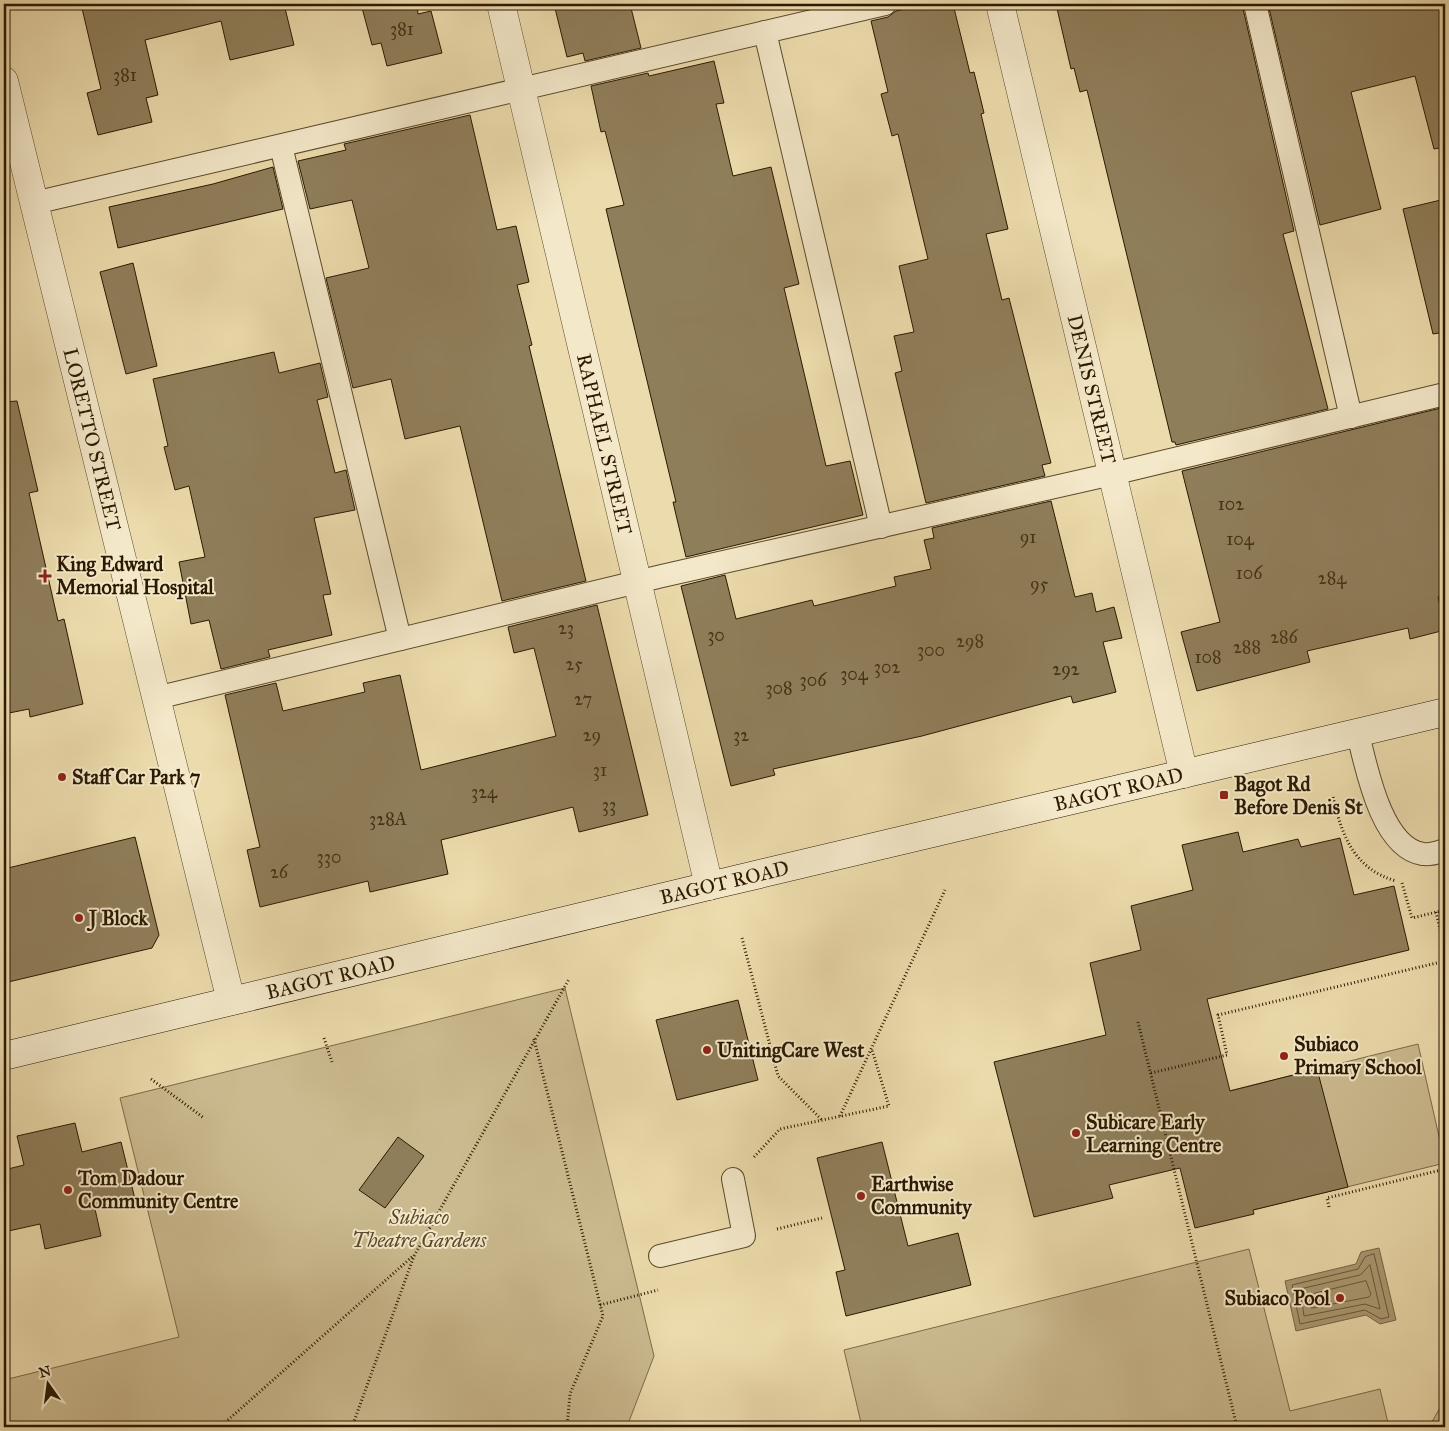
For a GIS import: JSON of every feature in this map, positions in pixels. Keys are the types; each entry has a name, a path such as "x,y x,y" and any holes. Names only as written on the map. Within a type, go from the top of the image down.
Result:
{"street":[{"name":"RAPHAEL STREET","path":"501,4 709,886"},
{"name":"DENIS STREET","path":"1000,4 1184,774"},
{"name":"LORETTO STREET","path":"4,81 231,1001"},
{"name":"BAGOT ROAD","path":"4,1056 709,886 1445,712"}],"lane":[{"path":"34,203 885,4"},
{"path":"1256,4 1351,417"},
{"path":"765,32 881,527"},
{"path":"281,146 400,639"},
{"path":"156,698 638,582 1112,474 1445,394"},
{"path":"1358,734 1371,788 1379,809 1393,832 1402,841 1421,854 1442,851"},
{"path":"660,1256 744,1236 733,1179"}],"path":[{"path":"840,1116 945,890"},
{"path":"1412,918 1445,910"},
{"path":"1436,912 1445,950"},
{"path":"742,938 778,1076 822,1120"},
{"path":"1151,1073 1227,1055 1218,1015 1445,961"},
{"path":"352,1427 414,1256 568,979"},
{"path":"1138,1022 1237,1427"},
{"path":"324,1038 332,1062"},
{"path":"534,1039 603,1316 570,1394 567,1427"},
{"path":"733,1179 780,1129 889,1106 872,1049"},
{"path":"151,1079 204,1118"},
{"path":"1329,1207 1327,1198 1445,1169"},
{"path":"744,1236 822,1218"},
{"path":"220,1427 414,1256"},
{"path":"600,1305 661,1289"}],"green space":[{"name":"Subiaco Theatre Gardens","path":"565,988 654,1356 628,1427 4,1427 4,1380 179,1337 120,1098"},
{"path":"1418,1044 1445,1163 1253,1210 1225,1092"},
{"path":"1249,1249 1290,1411 1380,1389 1389,1427 862,1427 844,1350"},
{"path":"1445,1399 1445,1427 1429,1427"}],"water":[{"name":"Subiaco Pool","path":"1379,1248 1396,1320 1380,1324 1366,1315 1296,1331 1285,1281 1356,1264 1361,1252"}],"building":[{"path":"81,4 284,4 294,45 230,60 221,21 145,40 158,95 146,98 152,122 98,135 87,93 101,89"},
{"path":"361,4 417,4 418,14 431,11 442,53 387,66 381,43 372,45"},
{"path":"554,4 630,4 641,48 585,61 583,53 567,57"},
{"path":"927,4 953,4 970,73 974,72 984,113 981,114 1008,229 986,234 1002,300 1009,298 1051,463 1042,465 1045,476 926,503 895,373 902,371 894,336 914,332 899,266 928,259 898,134 892,136 881,94 888,92 871,21 888,17 896,11"},
{"path":"1056,4 1242,4 1294,231 1283,234 1328,409 1176,445 1175,442 1172,442 1087,90 1080,92 1074,68 1071,69"},
{"path":"1268,4 1445,4 1445,147 1434,149 1415,76 1351,92 1381,209 1320,225"},
{"path":"714,61 724,103 716,104 733,176 771,167 799,284 784,288 826,466 850,461 863,515 686,557 673,502 676,502 606,209 624,205 605,131 601,132 591,86 648,73 649,76"},
{"path":"470,115 497,230 516,226 529,282 517,285 532,345 529,346 586,581 502,601 460,426 405,439 391,379 353,388 326,278 369,268 352,200 310,209 298,161 346,150 344,144"},
{"path":"273,167 283,209 118,248 109,207 213,184"},
{"path":"1445,199 1445,332 1433,334 1403,209"},
{"path":"133,263 157,366 126,374 100,272"},
{"path":"274,352 279,373 320,363 328,397 317,400 335,473 346,470 355,510 314,518 331,594 323,595 332,635 268,650 270,657 221,669 209,620 191,624 179,562 205,557 189,486 175,490 164,447 168,446 153,379"},
{"path":"17,401 38,491 29,493 58,621 64,619 83,704 30,717 29,709 4,714 4,402"},
{"path":"1445,407 1445,595 1438,597 1445,630 1410,639 1408,628 1307,651 1310,662 1197,691 1181,632 1220,622 1182,471"},
{"path":"1051,501 1075,597 1092,593 1096,612 1114,607 1122,638 1103,642 1116,692 1073,703 1071,696 922,736 773,769 775,775 731,786 681,586 725,575 736,619 812,600 814,606 896,586 894,577 931,569 924,540 934,538 932,528"},
{"path":"597,605 648,815 579,832 573,807 441,840 448,874 370,892 368,881 260,907 247,850 260,847 225,695 276,683 283,711 365,692 363,683 400,675 421,770 556,736 534,648 514,653 508,627"},
{"path":"1238,832 1243,852 1298,839 1301,847 1340,838 1354,895 1394,886 1409,950 1207,999 1230,1091 1317,1069 1348,1187 1253,1210 1254,1214 1195,1228 1180,1168 1109,1185 1113,1198 1034,1217 994,1062 1106,1035 1090,963 1141,950 1131,906 1193,890 1182,845"},
{"name":"J Block","path":"135,837 159,935 152,948 4,983 4,869"},
{"name":"UnitingCare West","path":"738,1000 758,1080 677,1100 656,1020"},
{"name":"Tom Dadour Community Centre","path":"75,1123 82,1152 121,1142 135,1199 95,1209 101,1236 45,1249 40,1224 4,1232 4,1170 24,1165 17,1136"},
{"path":"398,1137 424,1156 385,1208 359,1190"},
{"name":"Earthwise Community","path":"882,1142 908,1246 958,1233 971,1285 846,1316 836,1272 845,1270 817,1158"}],"place":[{"name":"King Edward Memorial Hospital","path":"45,576"},
{"name":"Staff Car Park 7","path":"62,777"},
{"name":"Bagot Rd Before Denis St","path":"1224,795"},
{"name":"J Block","path":"79,918"},
{"name":"UnitingCare West","path":"707,1050"},
{"name":"Subiaco Primary School","path":"1284,1056"},
{"name":"Subicare Early Learning Centre","path":"1076,1133"},
{"name":"Tom Dadour Community Centre","path":"68,1190"},
{"name":"Earthwise Community","path":"861,1196"},
{"name":"Subiaco Pool","path":"1340,1298"}]}
